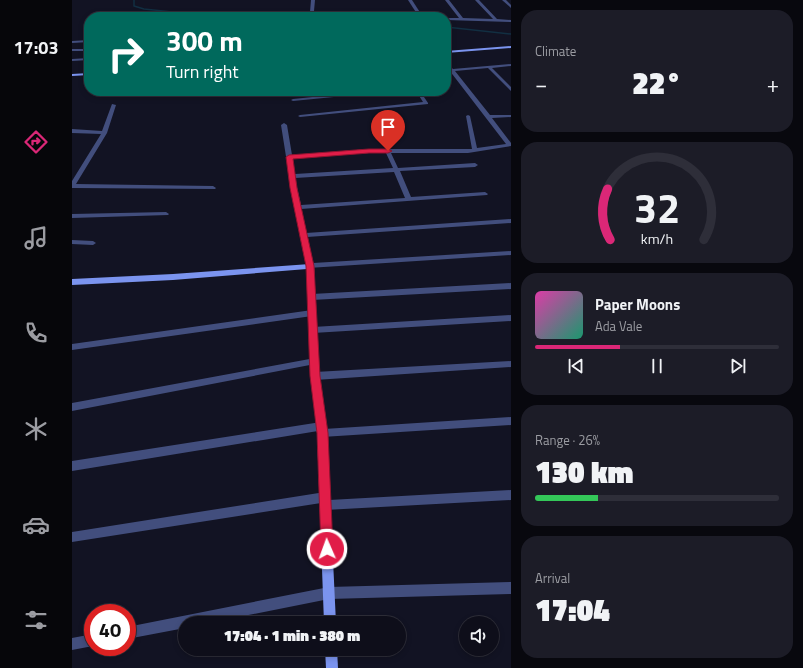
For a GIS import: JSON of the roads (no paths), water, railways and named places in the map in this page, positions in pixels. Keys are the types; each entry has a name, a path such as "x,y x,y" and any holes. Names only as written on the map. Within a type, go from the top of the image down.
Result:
{"street":[{"path":"312,12 313,0"},
{"path":"410,0 418,12"},
{"path":"447,0 462,20"},
{"path":"477,0 496,21"},
{"path":"504,0 511,7"},
{"path":"451,19 511,21"},
{"path":"72,42 84,42"},
{"path":"451,52 511,47"},
{"path":"72,50 84,50"},
{"path":"72,60 84,60"},
{"path":"452,70 511,65"},
{"path":"489,67 511,90"},
{"path":"289,157 369,151 475,150 510,146 452,70"},
{"path":"72,75 84,74"},
{"path":"504,82 511,81"},
{"path":"293,100 334,96"},
{"path":"300,116 426,103 421,96"},
{"path":"72,186 104,133 114,105"},
{"path":"468,116 475,150"},
{"path":"489,117 511,116"},
{"path":"284,125 292,176 310,266 315,376 322,429 330,616"},
{"path":"72,131 104,133"},
{"path":"388,151 409,199"},
{"path":"292,176 475,165"},
{"path":"72,186 213,188"},
{"path":"298,207 485,194"},
{"path":"72,216 166,214"},
{"path":"304,235 511,221"},
{"path":"72,242 93,243"},
{"path":"72,282 172,277 310,266 511,253"},
{"path":"312,297 511,286"},
{"path":"72,347 312,313"},
{"path":"313,330 511,318"},
{"path":"72,406 314,361"},
{"path":"315,376 511,364"},
{"path":"72,466 322,429 511,421"},
{"path":"72,537 325,501 511,495"},
{"path":"136,631 329,593 511,588"},
{"path":"72,644 84,642"},
{"path":"331,656 332,668"}],"waterway":[{"path":"134,0 134,6 144,9 172,12"},
{"path":"451,28 511,34"}]}
